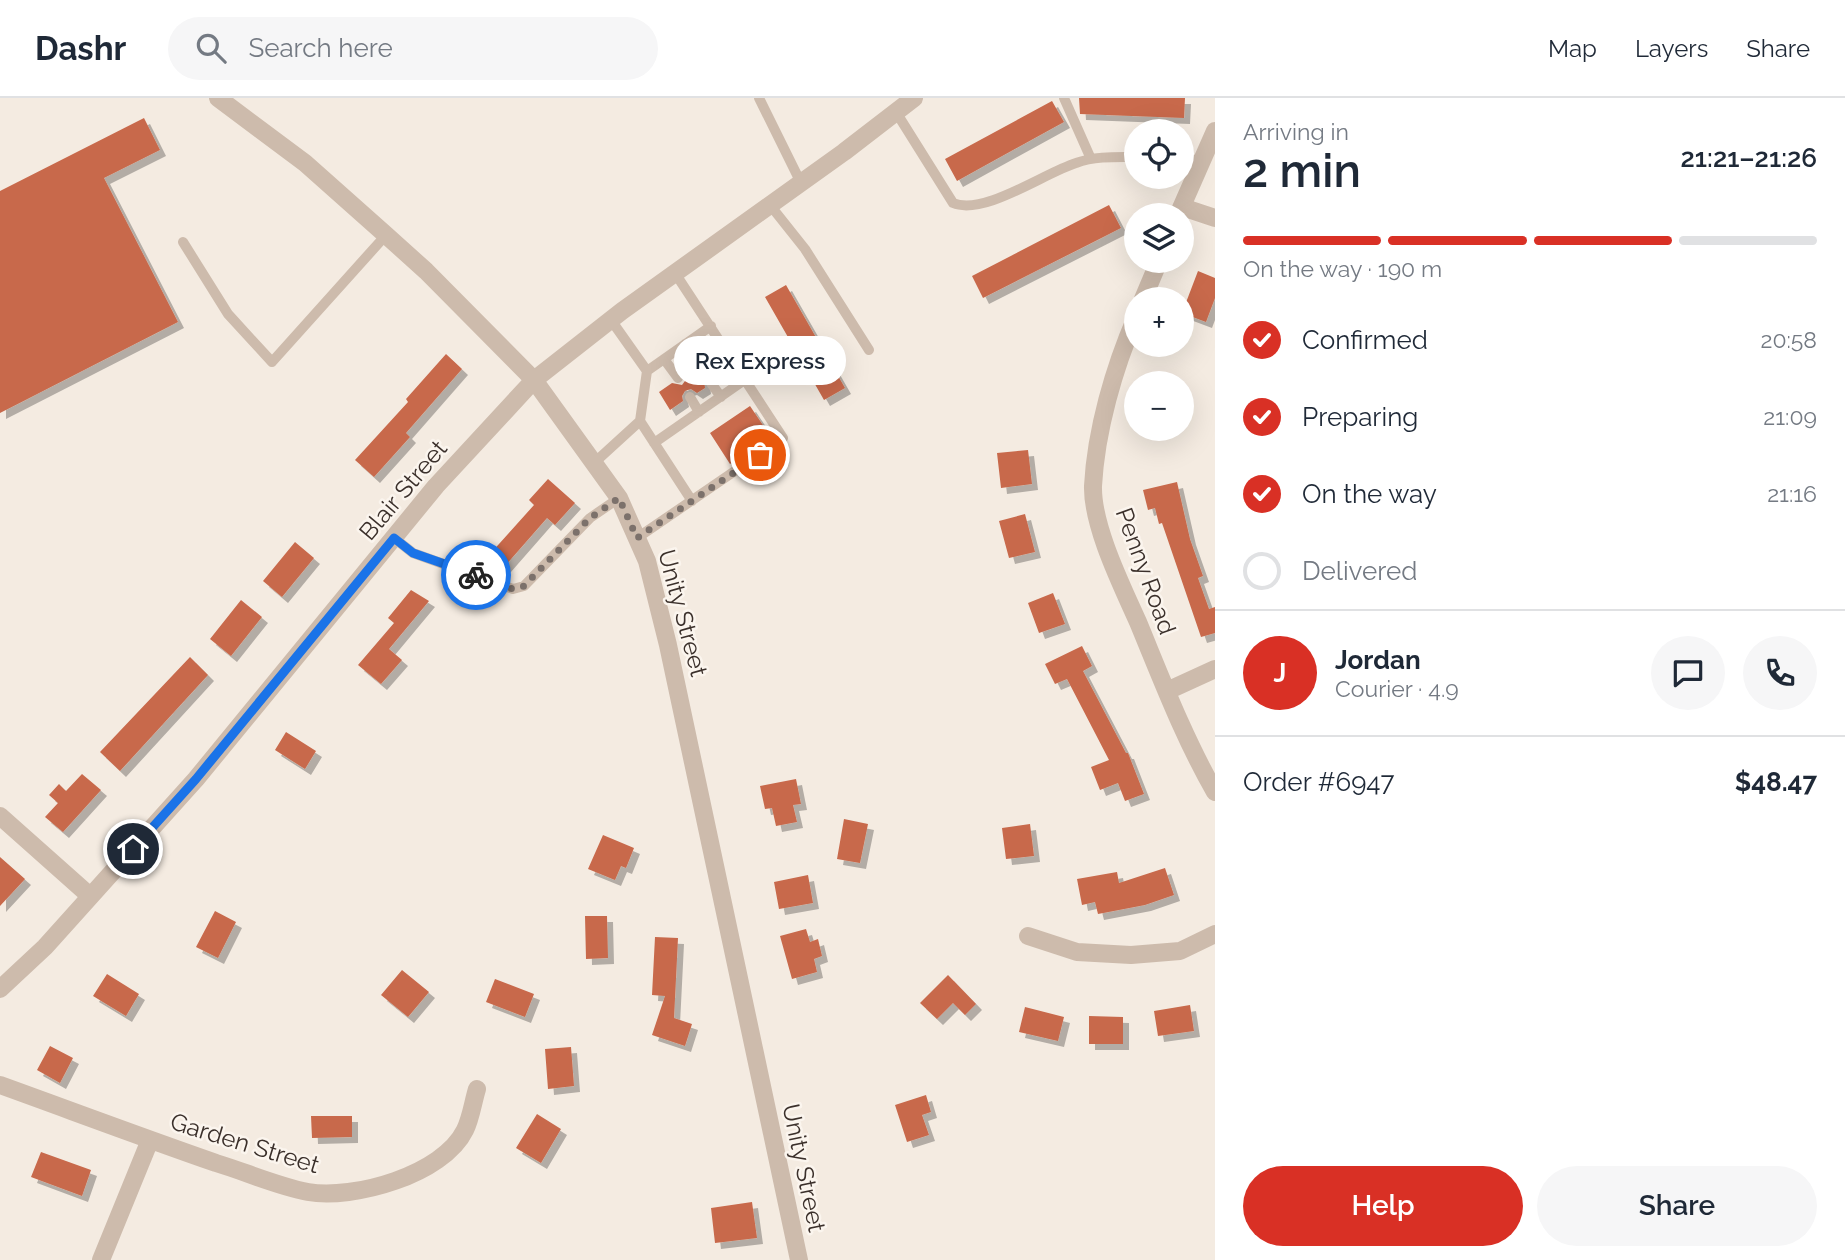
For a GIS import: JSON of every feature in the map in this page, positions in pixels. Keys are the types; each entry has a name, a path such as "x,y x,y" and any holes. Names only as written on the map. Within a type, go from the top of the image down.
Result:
{"street":[{"name":"Unity Street","path":"218,98 305,163 426,271 534,380 619,498 647,561 668,645 799,1260"},
{"name":"Blair Street","path":"0,989 45,947 196,779 436,486 534,380 674,273 801,183 914,98"},
{"path":"1184,203 1215,131"},
{"path":"1194,214 1215,218"},
{"name":"Penny Road","path":"1124,344 1103,420 1093,488 1101,530 1192,753 1215,792"},
{"path":"1167,691 1215,669"},
{"path":"0,816 90,896"},
{"path":"1028,936 1077,951 1131,955 1180,951 1215,934"},
{"name":"Garden Street","path":"0,1085 150,1140 309,1192 340,1192 395,1181 439,1158 465,1131 477,1089"},
{"path":"101,1260 150,1140"}],"lane":[{"path":"759,98 801,183"},
{"path":"1065,98 1091,159"},
{"path":"896,112 953,203 962,207 984,204 1077,162 1124,158"},
{"path":"1194,160 1203,162"},
{"path":"770,205 805,249 869,350"},
{"path":"183,242 228,314 272,362 386,235"},
{"path":"637,538 783,438 674,273"},
{"path":"594,463 640,421 647,371 611,320"},
{"path":"647,371 711,326"},
{"path":"685,344 700,365"},
{"path":"664,359 678,378"},
{"path":"654,443 746,379"},
{"path":"712,383 721,397"},
{"path":"690,397 699,412"},
{"path":"640,421 692,501"},
{"path":"394,538 413,553 519,589 590,518 619,498"}],"building":[{"path":"1079,98 1185,98 1184,118 1080,114"},
{"path":"1052,101 1064,122 957,181 945,159"},
{"path":"144,118 160,150 104,178 178,322 0,413 0,191"},
{"path":"1109,205 1121,228 983,298 972,276"},
{"path":"1198,271 1215,278 1215,298 1206,322 1194,318 1192,287"},
{"path":"786,285 845,388 824,400 765,297"},
{"path":"446,354 462,369 406,433 410,437 374,477 355,460 408,402 406,399"},
{"path":"718,354 730,372 718,379 707,376 704,380 705,388 697,393 691,389 685,391 683,401 670,410 659,392 672,383 682,385 685,375 694,369 704,372 707,361"},
{"path":"750,406 771,437 730,464 710,433"},
{"path":"1028,450 1032,484 1001,488 997,453"},
{"path":"548,479 575,503 555,525 547,518 497,575 491,573 481,564 534,505 529,500"},
{"path":"1177,482 1190,539 1203,576 1198,578 1209,609 1215,607 1215,633 1201,637 1162,523 1159,524 1155,508 1148,510 1143,490"},
{"path":"1025,514 1035,552 1009,558 999,521"},
{"path":"295,542 314,558 282,597 263,581"},
{"path":"411,590 429,601 389,649 402,660 381,684 358,665 394,623 388,618"},
{"path":"1053,593 1065,624 1039,633 1028,603"},
{"path":"241,600 262,617 231,656 210,639"},
{"path":"1082,646 1092,666 1083,671 1128,753 1144,794 1125,801 1118,783 1100,790 1091,767 1109,760 1067,679 1055,684 1045,664"},
{"path":"190,657 208,675 120,771 100,752"},
{"path":"286,732 316,751 305,769 275,750"},
{"path":"82,774 101,790 63,832 45,817 58,803 49,795 59,784 66,791"},
{"path":"796,779 801,804 793,805 797,822 776,826 772,808 765,809 760,786"},
{"path":"844,819 868,824 860,863 837,859"},
{"path":"1030,824 1034,856 1006,859 1002,828"},
{"path":"603,835 634,848 626,868 621,866 615,880 588,869"},
{"path":"0,857 25,879 0,906"},
{"path":"1165,868 1174,895 1145,905 1098,914 1095,902 1082,905 1077,879 1117,872 1119,883"},
{"path":"808,875 813,903 779,909 774,882"},
{"path":"215,911 236,922 218,958 196,947"},
{"path":"585,916 607,916 608,958 586,959"},
{"path":"806,929 810,942 818,939 822,956 814,959 817,972 792,979 780,936"},
{"path":"655,937 678,938 674,1018 692,1024 685,1046 652,1035 665,996 652,995"},
{"path":"402,970 429,992 408,1017 381,995"},
{"path":"107,974 139,994 126,1016 93,996"},
{"path":"948,975 976,1004 965,1015 953,1003 937,1019 920,1003"},
{"path":"495,979 534,994 525,1017 486,1002"},
{"path":"1190,1005 1194,1031 1158,1036 1154,1011"},
{"path":"1025,1007 1064,1017 1058,1041 1019,1032"},
{"path":"1089,1016 1123,1017 1123,1044 1089,1044"},
{"path":"50,1046 73,1058 60,1083 37,1070"},
{"path":"571,1047 574,1086 548,1089 545,1049"},
{"path":"926,1095 931,1112 922,1115 929,1135 907,1142 895,1105"},
{"path":"537,1114 561,1129 541,1163 516,1148"},
{"path":"311,1116 352,1116 352,1137 312,1138"},
{"path":"41,1152 91,1170 82,1196 31,1177"},
{"path":"752,1202 757,1238 715,1243 711,1208"}],"way so far":[{"path":"476,575 519,589 590,518 619,498 637,538 760,455"}],"place":[{"name":"Rex Express","path":"760,455"}],"route":[{"path":"133,849 196,779 394,538 413,553 476,575"}]}
